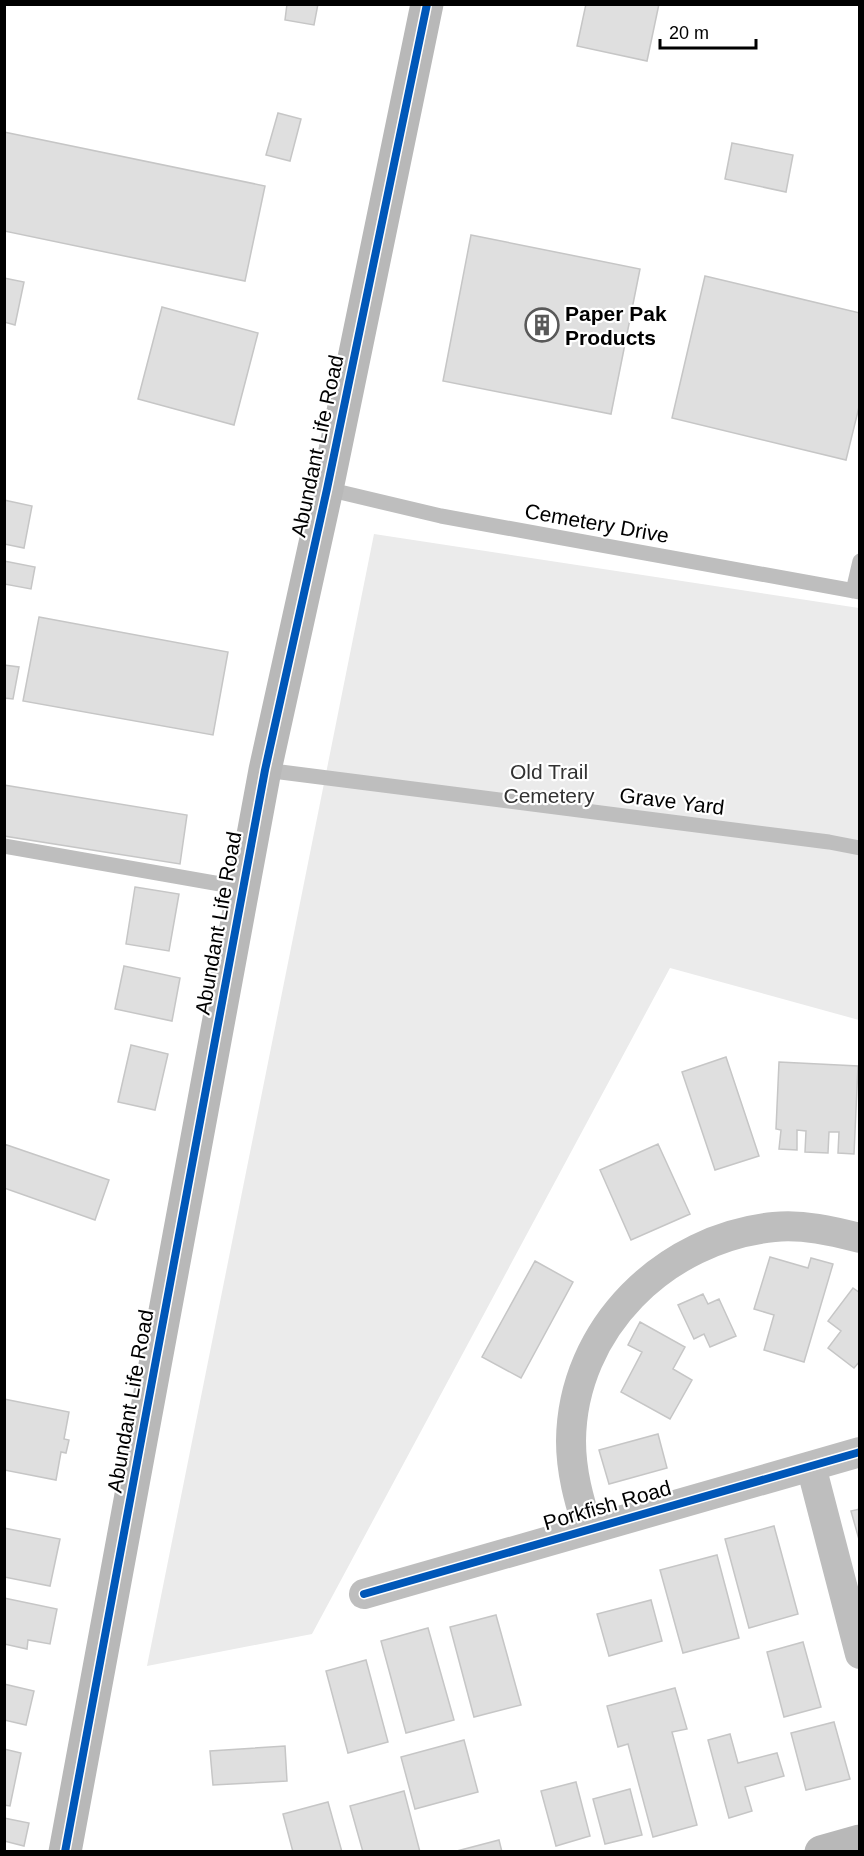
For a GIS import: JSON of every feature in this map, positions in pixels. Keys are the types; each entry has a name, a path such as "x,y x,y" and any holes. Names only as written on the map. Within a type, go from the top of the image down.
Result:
{"street":[{"name":"Abundant Life Road","path":"65,1851 265,770 327,489 428,4"},
{"path":"588,1529 575,1485 571,1439 577,1394 593,1350 617,1311 650,1278 688,1252 730,1235 776,1227 822,1228 860,1238"},
{"name":"Porkfish Road","path":"364,1594 860,1452"},
{"path":"811,1466 860,1654"},
{"path":"821,1851 860,1841"}],"lane":[{"name":"Cemetery Drive","path":"327,489 441,516 856,592"},
{"path":"856,592 860,561"},
{"name":"Grave Yard","path":"265,770 829,842 860,848"},
{"path":"4,846 243,888"}],"green space":[{"name":"Old Trail Cemetery","path":"374,534 859,608 859,1020 670,968 312,1634 147,1666"}],"building":[{"path":"287,4 318,4 314,25 285,20"},
{"path":"586,4 659,4 647,61 577,46"},
{"path":"278,113 301,119 290,161 266,155"},
{"path":"4,132 265,186 245,281 4,231"},
{"path":"732,143 793,155 786,192 725,179"},
{"name":"Paper Pak Products","path":"471,235 640,269 611,414 443,381"},
{"path":"705,276 860,313 860,403 846,460 672,418"},
{"path":"4,278 24,282 15,325 4,322"},
{"path":"162,307 258,333 234,425 138,399"},
{"path":"4,500 32,506 24,548 4,544"},
{"path":"4,561 35,567 31,589 4,584"},
{"path":"39,617 228,652 213,735 23,701"},
{"path":"4,665 19,667 13,699 4,698"},
{"path":"4,785 187,815 180,864 4,836"},
{"path":"135,887 179,894 169,951 126,944"},
{"path":"124,966 180,978 172,1021 115,1009"},
{"path":"131,1045 168,1054 155,1110 118,1102"},
{"path":"726,1057 759,1156 715,1170 682,1072"},
{"path":"779,1062 858,1066 854,1154 838,1153 839,1132 829,1132 828,1153 805,1152 806,1131 797,1130 797,1150 779,1149 781,1130 776,1129"},
{"path":"4,1144 109,1180 95,1220 4,1188"},
{"path":"658,1144 690,1214 631,1240 600,1170"},
{"path":"770,1257 808,1268 811,1258 833,1264 804,1362 764,1350 774,1315 754,1309"},
{"path":"535,1261 573,1282 521,1378 482,1357"},
{"path":"853,1288 860,1293 860,1361 854,1368 828,1348 841,1331 828,1321"},
{"path":"703,1294 708,1304 719,1299 736,1336 710,1347 704,1334 694,1339 678,1305"},
{"path":"640,1322 685,1347 673,1369 692,1380 670,1419 621,1392 642,1352 628,1345"},
{"path":"4,1399 69,1412 64,1439 69,1440 66,1453 61,1452 56,1480 4,1470"},
{"path":"658,1434 667,1468 609,1484 599,1450"},
{"path":"860,1509 860,1543 851,1511"},
{"path":"774,1526 798,1614 749,1628 725,1539"},
{"path":"4,1528 60,1539 50,1586 4,1577"},
{"path":"717,1555 739,1638 683,1653 660,1570"},
{"path":"4,1598 57,1609 50,1644 28,1640 27,1649 4,1644"},
{"path":"651,1600 662,1641 609,1656 597,1614"},
{"path":"496,1615 521,1705 474,1717 450,1627"},
{"path":"428,1628 454,1720 406,1733 381,1641"},
{"path":"803,1642 821,1707 784,1717 767,1652"},
{"path":"366,1660 388,1742 348,1753 326,1671"},
{"path":"4,1684 34,1691 26,1725 4,1720"},
{"path":"675,1688 687,1729 672,1732 697,1825 653,1837 628,1744 618,1747 607,1706"},
{"path":"834,1722 850,1779 806,1790 791,1733"},
{"path":"730,1734 738,1763 777,1753 784,1776 745,1787 752,1811 729,1818 708,1740"},
{"path":"464,1740 478,1792 415,1809 401,1757"},
{"path":"285,1746 287,1781 213,1785 210,1751"},
{"path":"4,1749 21,1753 10,1806 4,1805"},
{"path":"576,1782 590,1836 556,1846 541,1791"},
{"path":"630,1789 642,1835 605,1844 593,1799"},
{"path":"404,1791 420,1852 363,1852 350,1806"},
{"path":"328,1802 342,1852 293,1852 283,1814"},
{"path":"4,1818 29,1823 24,1846 4,1841"},
{"path":"499,1840 502,1852 453,1852"}],"cycle path":[{"path":"65,1852 265,770 327,489 427,4"},
{"path":"364,1594 860,1452"}],"place":[{"name":"Paper Pak Products","path":"542,325"}]}
